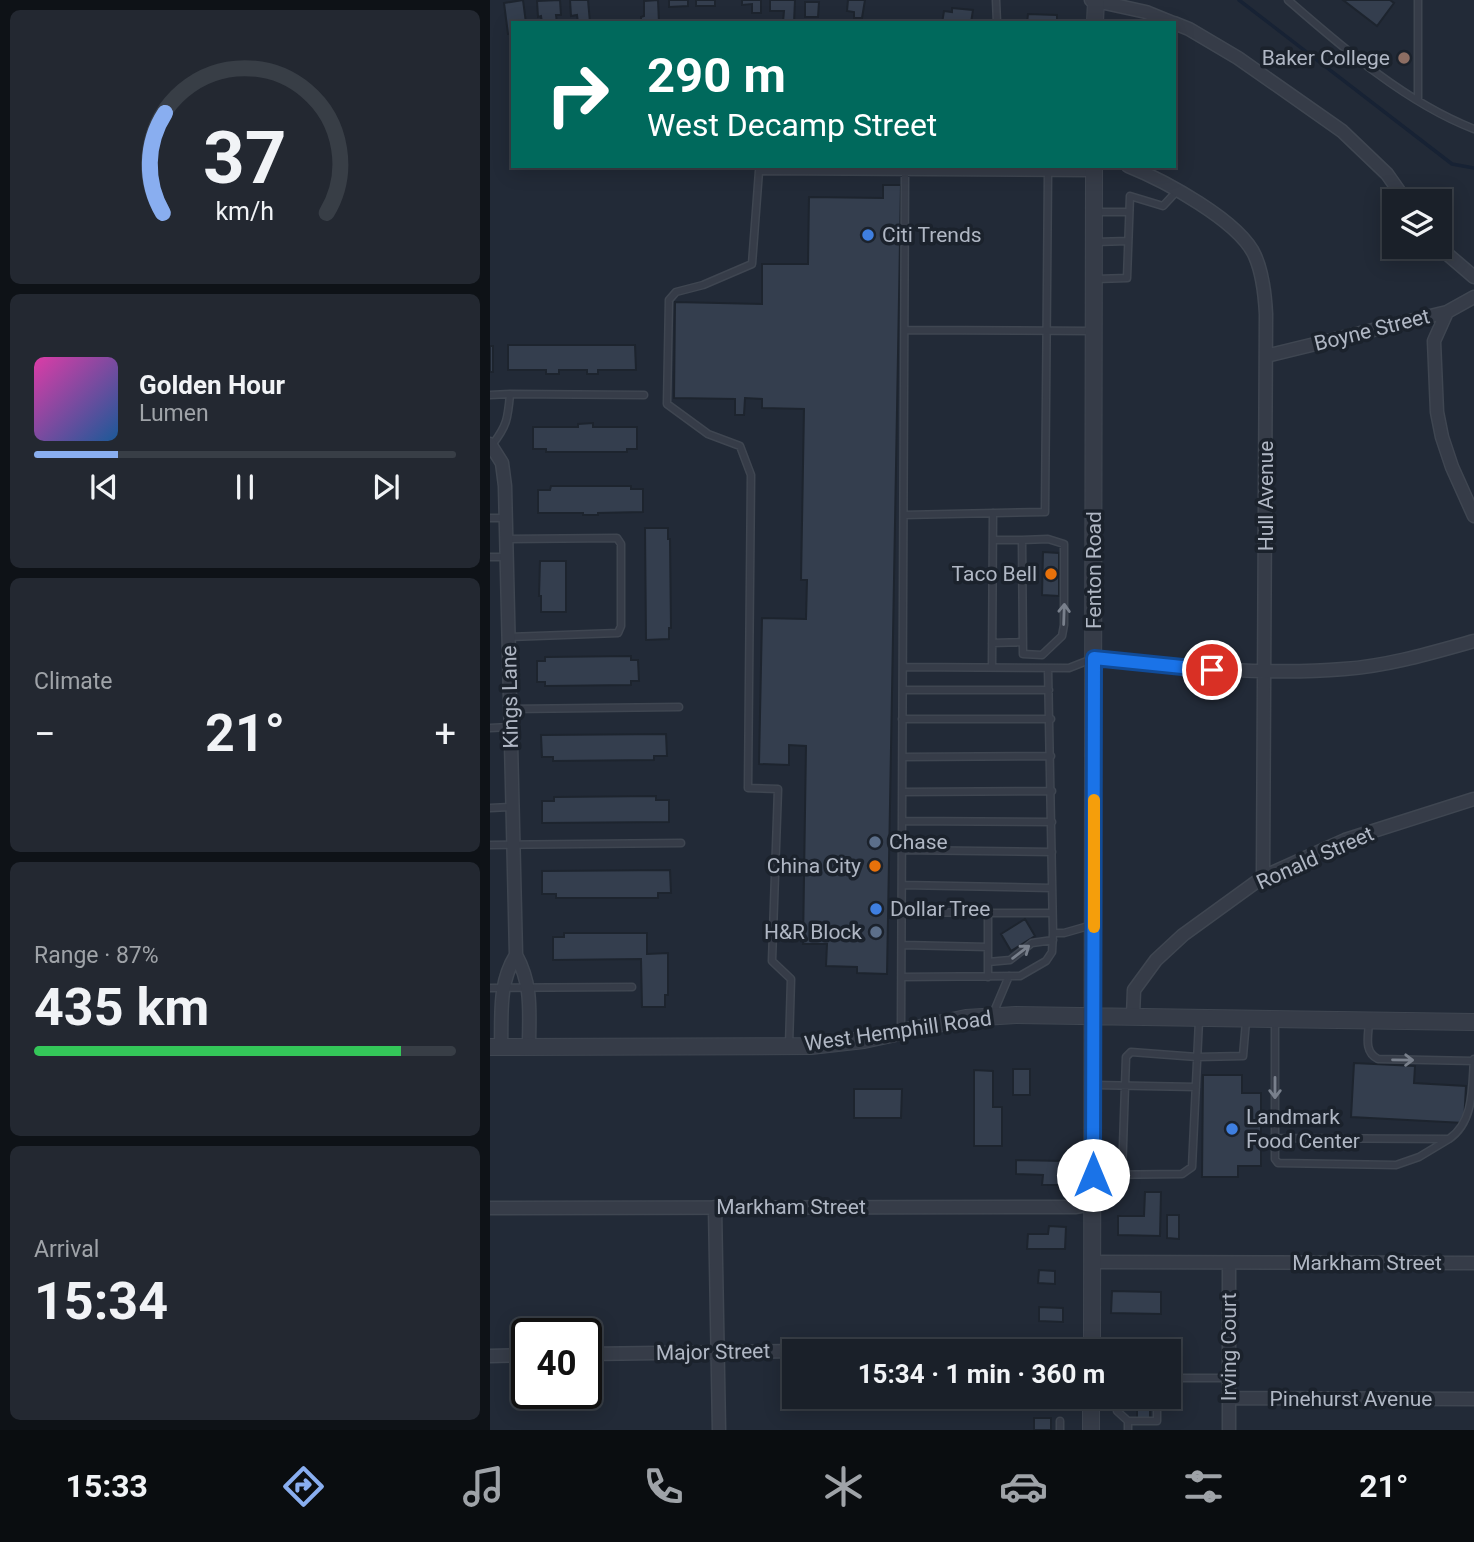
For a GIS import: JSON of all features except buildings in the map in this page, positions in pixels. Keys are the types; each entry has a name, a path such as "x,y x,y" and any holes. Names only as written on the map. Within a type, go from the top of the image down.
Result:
{"street":[{"path":"1095,21 1094,0 1146,12 1169,21"},
{"path":"1176,24 1237,58 1342,131 1388,174 1398,189"},
{"name":"Hull Avenue","path":"1132,168 1178,189 1212,212 1246,242 1255,256 1264,288 1266,356 1263,877"},
{"name":"Fenton Road","path":"1092,1339 1094,170"},
{"path":"1452,258 1474,277"},
{"name":"Boyne Street","path":"1266,356 1447,312 1474,297"},
{"path":"1447,312 1434,341 1437,412 1452,467 1474,516"},
{"name":"Kings Lane","path":"491,444 502,463 508,539 511,807 516,955 529,988 529,1047"},
{"path":"1094,658 1236,672 1345,669 1389,663 1474,641"},
{"name":"Ronald Street","path":"1133,1016 1134,990 1156,960 1183,935 1263,877 1345,840 1474,799"},
{"name":"Kings Lane","path":"496,1047 496,988 516,955"},
{"name":"West Hemphill Road","path":"496,1047 838,1044 941,1022 992,1016 1474,1022"},
{"name":"Markham Street","path":"490,1208 1075,1207 1092,1204"},
{"path":"715,1207 719,1430"},
{"name":"Markham Street","path":"1092,1262 1474,1263"},
{"name":"Irving Court","path":"1228,1430 1229,1263"},
{"name":"Major Street","path":"602,1354 782,1351"},
{"path":"490,1356 511,1355"},
{"name":"Pinehurst Avenue","path":"1229,1398 1474,1399"},
{"path":"1091,1409 1091,1430"}],"lane":[{"path":"996,0 997,21"},
{"path":"1288,0 1396,86 1474,129"},
{"path":"1418,0 1418,99"},
{"path":"789,1046 791,979 772,961 778,789 748,788 751,475 740,446 708,434 667,404 669,300 676,292 703,285 752,264 759,171 1048,173 1094,170"},
{"path":"901,1031 905,173"},
{"path":"904,515 1045,512 1048,173"},
{"path":"1094,279 1127,278 1130,196 1163,206 1178,189"},
{"path":"1094,212 1129,212"},
{"path":"1094,242 1128,241"},
{"path":"905,330 1094,331"},
{"path":"491,444 504,430 510,394"},
{"path":"490,395 644,395"},
{"path":"992,667 993,513"},
{"path":"490,518 506,517"},
{"path":"508,539 617,538 621,544 621,626 618,633 509,637"},
{"path":"993,540 1048,539 1063,544 1065,583 1062,636 1042,655 1023,654 1022,540"},
{"path":"490,557 508,557"},
{"path":"992,643 1023,642"},
{"path":"903,667 1069,668 1094,658"},
{"path":"902,976 1020,976 1046,961 1052,952 1051,719 1048,668"},
{"path":"903,690 1049,690"},
{"path":"510,709 679,707"},
{"path":"902,719 1051,719"},
{"path":"490,728 511,727"},
{"path":"903,757 1051,756"},
{"path":"902,792 1052,791"},
{"path":"490,808 511,807"},
{"path":"902,821 1052,822"},
{"path":"490,845 681,843"},
{"path":"902,850 1052,852"},
{"path":"902,885 1051,888"},
{"path":"902,912 1052,913"},
{"path":"988,913 988,976"},
{"path":"988,962 1010,960 1032,943 1094,925"},
{"path":"903,945 988,947"},
{"path":"992,1016 1009,976"},
{"path":"496,988 632,988"},
{"path":"1093,1175 1182,1174 1192,1167 1199,1018"},
{"path":"1122,1175 1126,1057 1131,1052 1197,1057 1243,1056 1247,1019"},
{"path":"1275,1019 1275,1159 1278,1163 1396,1165 1419,1157 1460,1132 1471,1115 1474,1060 1378,1059 1371,1056 1368,1050 1369,1021"},
{"path":"1093,1085 1196,1087"},
{"path":"1275,1138 1449,1139"},
{"path":"1181,1378 1229,1378"},
{"path":"1117,1409 1128,1421 1157,1421 1157,1409"},
{"path":"1060,1421 1060,1430"},
{"path":"1128,1421 1128,1430"}],"waterway":[{"path":"1239,0 1452,164 1474,168"}],"slow traffic":[{"path":"1094,800 1094,927"}],"place":[{"name":"Baker College","path":"1404,58"},
{"name":"Citi Trends","path":"868,235"},
{"name":"Taco Bell","path":"1051,574"},
{"name":"Chase","path":"875,842"},
{"name":"China City","path":"875,866"},
{"name":"Dollar Tree","path":"876,909"},
{"name":"H&R Block","path":"876,932"},
{"name":"Landmark Food Center","path":"1232,1129"}],"route":[{"path":"1093,1175 1094,658 1212,670"}]}
